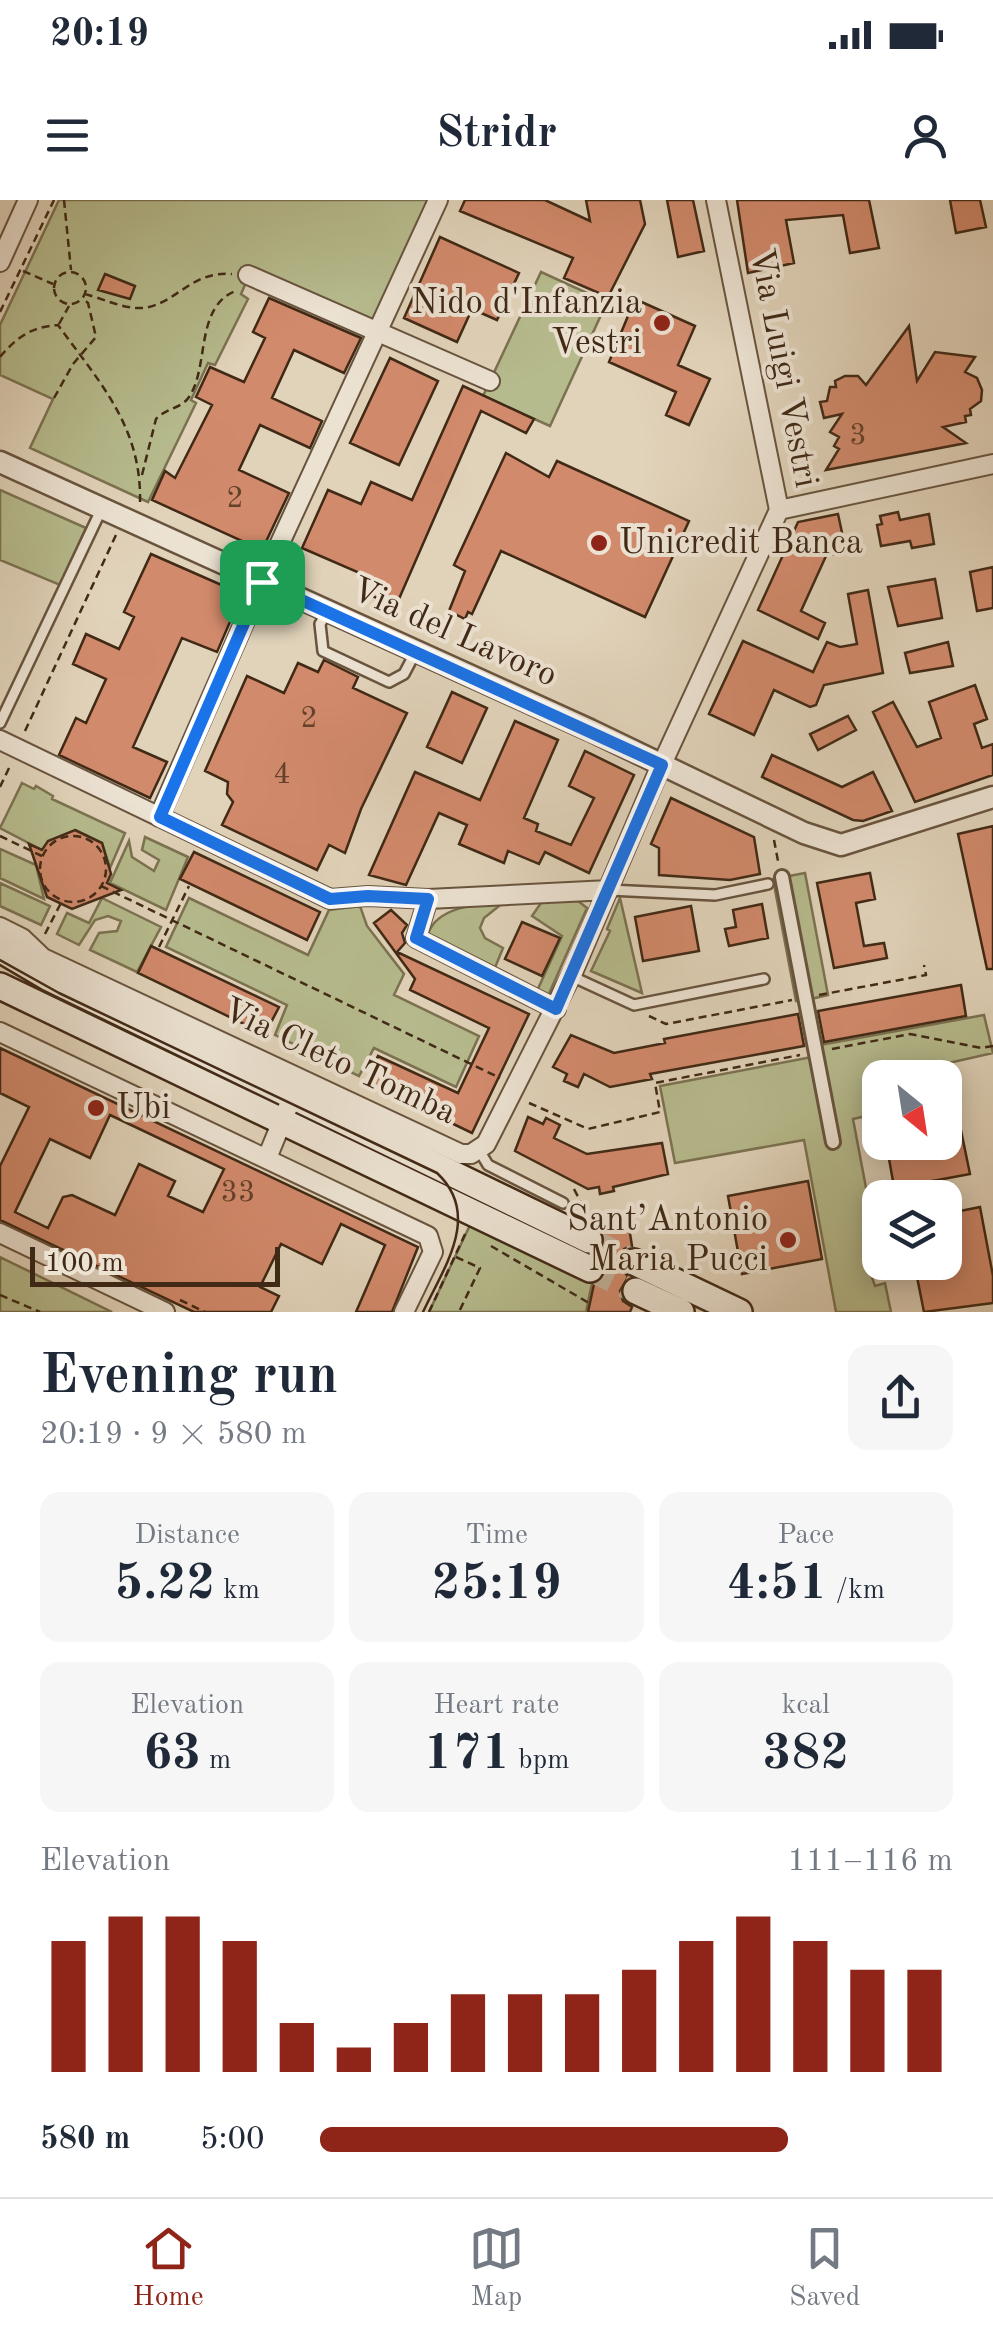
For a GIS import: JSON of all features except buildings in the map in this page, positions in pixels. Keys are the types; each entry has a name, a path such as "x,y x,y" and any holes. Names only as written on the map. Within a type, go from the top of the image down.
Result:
{"main road":[{"path":"11,944 49,978 296,1086 589,1240 532,1240"},
{"path":"0,986 590,1269"},
{"path":"634,1262 738,1312"},
{"path":"636,1291 681,1312"}],"street":[{"path":"0,262 28,200"},
{"path":"160,817 262,582 438,200"},
{"name":"Via Luigi Vestri","path":"662,765 779,510 716,200"},
{"path":"246,282 379,332 490,381"},
{"name":"Via del Lavoro","path":"0,462 804,833 841,845 993,797"},
{"path":"779,510 993,464"},
{"path":"0,740 330,899 428,899 610,890 662,765"},
{"path":"782,878 833,1142"},
{"name":"Via Cleto Tomba","path":"296,1086 461,1154 479,1150 505,1092 556,1009 610,890"},
{"path":"428,899 416,938 556,1009"},
{"path":"0,927 11,944"},
{"path":"0,1032 425,1234 432,1241 433,1252 404,1312"},
{"path":"267,1158 296,1086"},
{"path":"0,1233 166,1312"}],"lane":[{"path":"0,722 102,508"},
{"path":"327,612 320,624 320,648 356,668 389,682 404,674 415,652"},
{"path":"610,890 715,894 768,884"},
{"path":"571,976 634,1005 764,979"},
{"path":"479,1150 488,1165 563,1203"}],"path":[{"path":"0,312 54,200"},
{"path":"64,200 71,272"},
{"path":"21,270 54,284 59,300 69,304"},
{"path":"54,284 60,275 71,272 84,279 84,296 96,337 54,398"},
{"path":"58,325 69,304 84,296 148,308 202,277 220,273 246,282"},
{"path":"140,503 141,481 156,419 190,395 201,362 204,333 224,298 246,282"},
{"path":"58,325 107,388 123,419 141,481"},
{"path":"0,356 31,330 58,325"},
{"path":"0,787 116,535"},
{"path":"75,833 99,845 108,872 96,896 72,904 46,892 39,865 44,856 50,843 75,833"},
{"path":"773,834 782,878"},
{"path":"0,836 44,856"},
{"path":"101,886 454,1054 501,1078 505,1092 588,1129 660,1112 655,1083"},
{"path":"159,947 189,886"},
{"path":"11,944 30,929 44,936 63,900"},
{"path":"574,1189 590,1221"},
{"path":"429,1312 466,1232"},
{"path":"482,1241 590,1303"},
{"path":"455,1256 480,1268 459,1312"},
{"path":"0,1295 40,1312"}],"green space":[{"path":"59,200 431,200 376,324 251,271 241,294 248,299 215,365 208,363 191,400 196,403 148,502 30,448 53,399 0,375 0,325"},
{"path":"541,272 607,302 550,426 483,396"},
{"path":"0,490 86,528 60,585 0,560"},
{"path":"22,783 34,789 36,786 52,799 125,833 110,868 102,843 42,850 0,828"},
{"path":"145,837 188,857 166,910 110,883 129,841 132,857 154,871 159,860 142,850"},
{"path":"0,849 36,865 44,899 0,878"},
{"path":"805,873 828,995 811,999 820,1045 984,1015 993,1053 962,1060 862,1060 862,1117 853,1119 865,1180 862,1280 873,1280 875,1286 885,1283 891,1312 836,1312 804,1140 675,1163 660,1086 812,1057 801,1001 796,1001 773,879"},
{"path":"0,883 50,906 41,925 0,906"},
{"path":"102,898 161,927 137,972 90,950 99,933 117,931 121,921 108,916 95,920 79,945 57,934 67,913 89,923"},
{"path":"189,898 308,955 329,910 360,906 367,926 404,974 394,995 479,1036 456,1087 374,1048 359,1076 275,1035 287,1005 166,947"},
{"path":"620,898 642,993 591,971"},
{"path":"543,900 578,901 587,908 548,996 537,991 562,936 532,916"},
{"path":"504,902 484,918 480,928 485,938 503,948 494,970 428,934 440,917 449,912"},
{"path":"471,1223 592,1283 586,1312 429,1312"},
{"path":"0,1257 112,1312 0,1312"}],"tunnel":[{"path":"589,1240 634,1262"},
{"path":"590,1269 636,1291"}],"tram line":[{"path":"0,960 59,993 437,1173 450,1189 457,1206 458,1224 449,1259 423,1312"}],"place":[{"name":"Nido d'Infanzia Vestri","path":"662,323"},
{"name":"Unicredit Banca","path":"599,543"},
{"name":"Ubi","path":"96,1108"},
{"name":"Sant’Antonio Maria Pucci","path":"788,1240"}],"route":[{"path":"262,582 662,765 556,1009 416,938 428,899 330,899 160,817 262,582"}]}
